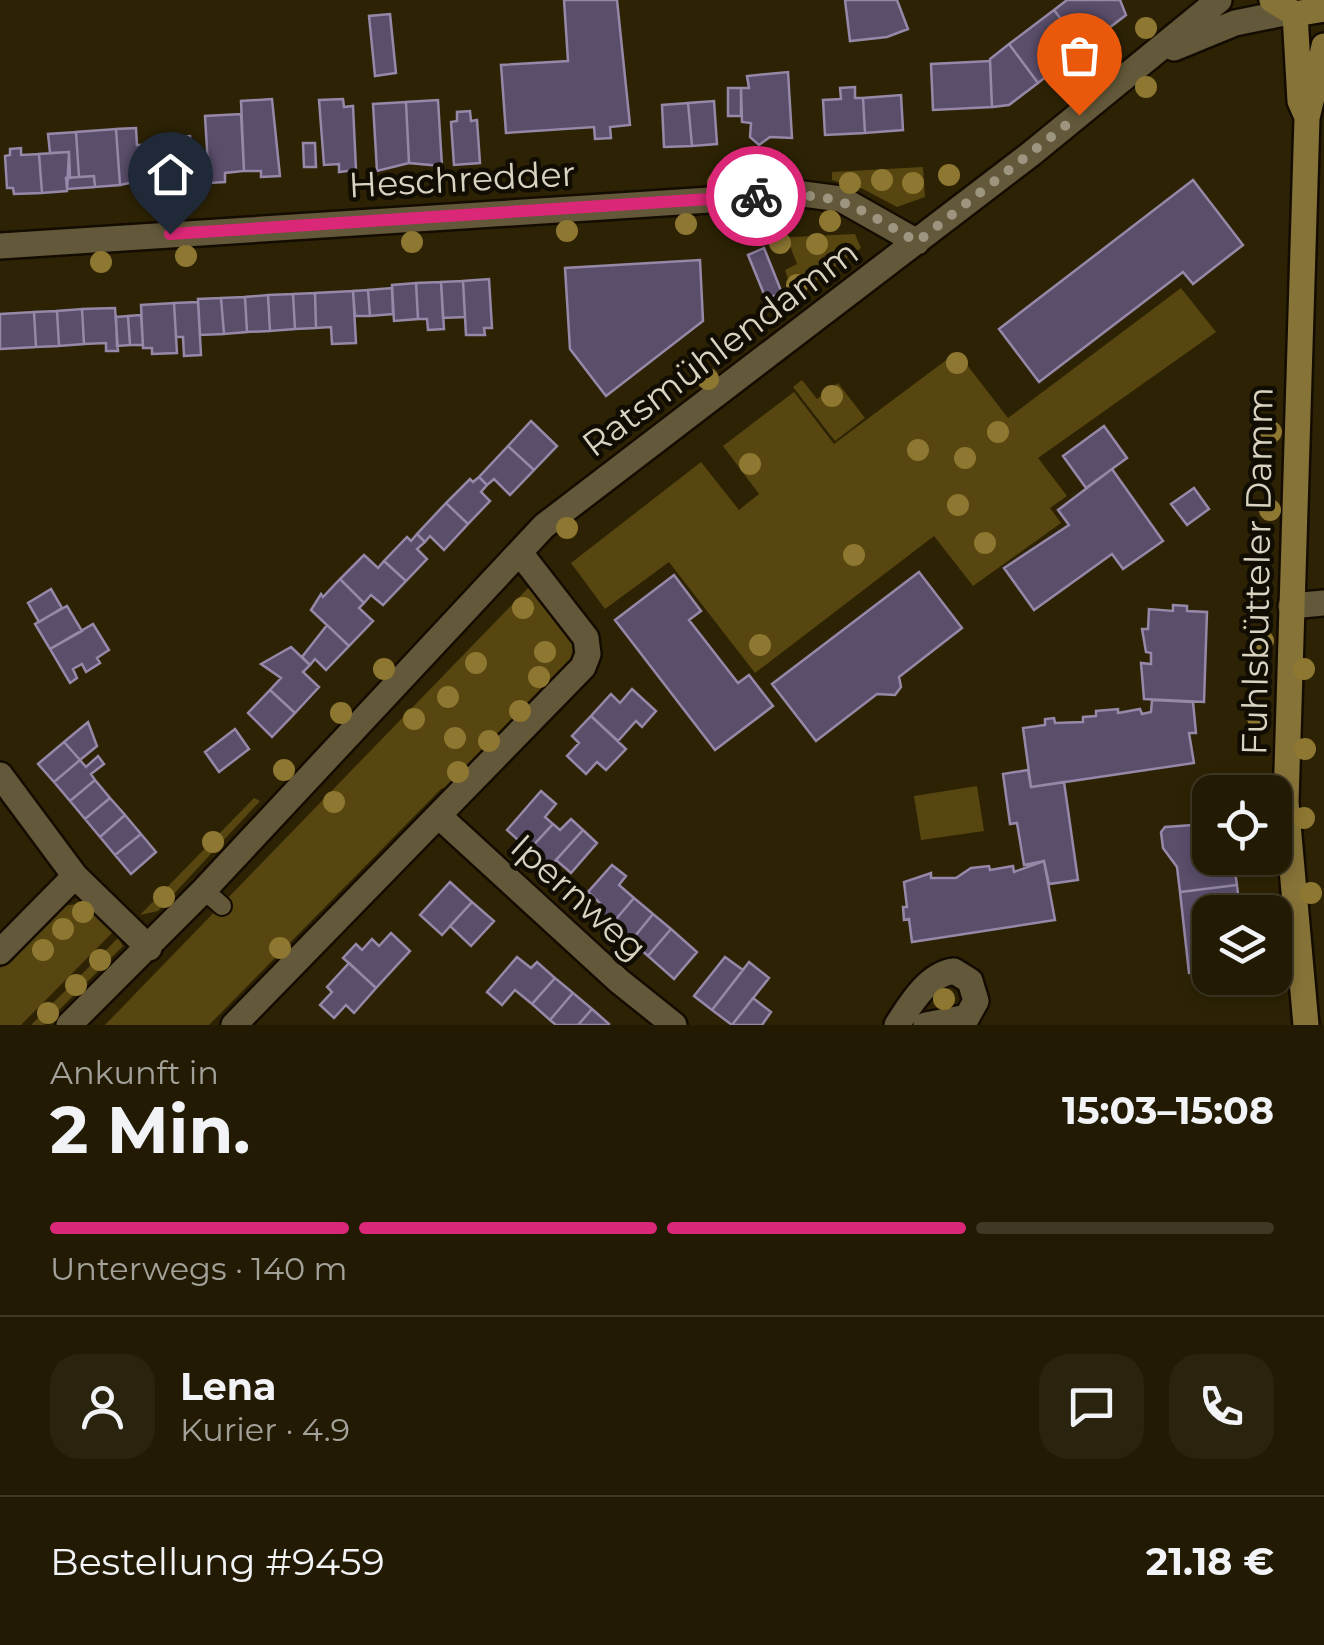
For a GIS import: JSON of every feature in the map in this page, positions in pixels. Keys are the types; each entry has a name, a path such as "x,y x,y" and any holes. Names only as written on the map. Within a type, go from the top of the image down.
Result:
{"street":[{"name":"Ratsmühlendamm","path":"69,1025 149,948 213,898 520,553 571,504 917,242 1156,56 1219,0"},
{"name":"Ratsmühlendamm","path":"1156,56 1235,23 1285,9 1324,9"},
{"name":"Fuhlsbütteler Damm","path":"1285,9 1300,101 1307,118"},
{"name":"Fuhlsbütteler Damm","path":"1306,1025 1286,802 1307,118 1324,46"},
{"name":"Heschredder","path":"0,246 803,194 840,199 917,242"},
{"path":"234,1025 583,667 588,654 586,638 520,553"},
{"path":"1291,606 1324,603"},
{"path":"0,775 75,876 149,948"},
{"name":"Ipernweg","path":"440,817 619,981 674,1025"},
{"path":"0,952 75,876"},
{"path":"897,1025 914,999 942,973 954,971 970,981 976,1001 966,1017 926,1025"}],"shaded area":[{"path":"923,167 925,197 897,207 863,189 832,180 832,172"},
{"path":"855,234 861,248 794,297 785,270 797,264 790,246 777,251 773,238"},
{"path":"1181,288 1216,332 1038,458 1067,496 1050,508 1061,523 973,586 934,536 755,673 669,562 605,609 571,563 701,462 739,510 759,494 723,446 794,392 834,444 957,352 1008,418"},
{"path":"802,380 817,399 838,383 865,418 835,441 793,387"},
{"path":"531,585 577,642 575,661 447,791 442,788 209,1025 105,1025"},
{"path":"977,786 984,831 921,840 914,796"},
{"path":"254,798 260,801 158,911 140,915"},
{"path":"77,904 91,910 113,932 21,1025 0,1025 0,968 63,906"},
{"path":"118,938 123,946 44,1025 31,1025"}],"building":[{"path":"564,0 617,0 630,125 610,127 611,138 595,139 594,127 506,133 501,65 568,61"},
{"path":"845,0 897,0 908,29 887,37 850,41"},
{"path":"1067,0 1120,0 1126,15 1083,48 1054,10"},
{"path":"1054,10 1083,48 1038,83 1009,44"},
{"path":"390,14 396,73 375,76 369,16"},
{"path":"1009,44 1038,83 1009,105 992,107 990,59"},
{"path":"990,61 992,107 933,110 931,64"},
{"path":"788,72 792,138 770,137 759,145 750,137 751,123 742,122 741,88 749,88 747,76"},
{"path":"855,87 855,98 863,98 865,133 825,135 823,100 841,99 840,88"},
{"path":"728,88 741,88 741,116 728,116"},
{"path":"901,95 903,130 865,133 863,98"},
{"path":"272,99 280,176 261,177 261,171 244,171 241,101"},
{"path":"343,99 344,107 353,106 356,170 339,172 339,164 324,165 319,100"},
{"path":"438,100 442,166 409,163 406,102"},
{"path":"714,101 717,144 692,146 688,103"},
{"path":"406,102 409,163 377,171 373,104"},
{"path":"688,103 692,146 664,147 662,105"},
{"path":"470,111 471,121 477,120 480,163 454,165 451,122 457,121 457,112"},
{"path":"241,114 244,171 225,173 225,182 209,183 205,116"},
{"path":"136,128 137,145 145,145 148,179 120,185 116,129"},
{"path":"116,129 120,185 95,187 94,176 79,177 76,132"},
{"path":"76,132 79,177 70,178 69,152 50,153 48,134"},
{"path":"190,136 193,178 171,185 165,178 162,138"},
{"path":"303,143 315,143 316,167 304,167"},
{"path":"156,144 157,170 146,171 145,145"},
{"path":"21,148 21,155 39,154 42,193 14,194 13,188 7,188 5,156 10,155 10,149"},
{"path":"69,152 67,191 42,193 39,154"},
{"path":"94,176 95,187 67,189 66,178"},
{"path":"1193,180 1243,245 1193,284 1183,272 1039,382 999,329"},
{"path":"764,248 782,293 766,299 748,255"},
{"path":"700,260 703,321 606,396 570,349 565,268"},
{"path":"489,279 492,328 484,328 485,335 466,335 463,281"},
{"path":"463,281 465,317 443,318 441,282"},
{"path":"441,282 444,329 428,330 427,319 418,319 416,283"},
{"path":"416,283 418,319 394,321 392,285"},
{"path":"392,288 393,314 370,316 368,290"},
{"path":"368,290 370,316 355,316 353,291"},
{"path":"353,291 356,343 332,344 331,327 316,328 315,293"},
{"path":"315,293 316,328 295,329 293,294"},
{"path":"293,294 295,329 270,331 268,295"},
{"path":"268,295 270,331 247,332 245,297"},
{"path":"245,297 247,332 224,334 221,298"},
{"path":"221,298 224,334 200,335 198,299"},
{"path":"198,302 201,355 184,356 183,337 176,337 174,303"},
{"path":"174,303 177,353 152,354 152,348 143,348 141,305"},
{"path":"115,308 118,351 106,351 106,343 84,344 82,309"},
{"path":"82,309 84,344 59,346 57,311"},
{"path":"57,311 59,346 36,347 34,312"},
{"path":"34,312 36,347 0,349 0,314"},
{"path":"141,315 143,345 130,345 128,316"},
{"path":"128,316 130,345 117,346 116,317"},
{"path":"531,421 557,446 534,470 508,446"},
{"path":"1104,426 1127,458 1086,488 1063,456"},
{"path":"508,446 534,470 510,495 494,479 487,485 479,477"},
{"path":"1112,469 1163,541 1123,569 1112,554 1034,610 1004,568 1069,525 1058,510"},
{"path":"479,477 487,485 481,492 490,501 468,524 446,503 470,479 473,482"},
{"path":"1194,488 1209,509 1187,525 1171,504"},
{"path":"446,503 468,524 444,550 430,536 425,542 417,534"},
{"path":"417,534 425,542 417,549 427,559 406,581 384,561 407,537 411,541"},
{"path":"364,555 378,568 384,561 406,581 383,605 371,595 364,603 340,579"},
{"path":"919,572 962,628 899,677 901,687 895,695 877,694 816,741 772,684"},
{"path":"674,575 701,611 689,620 738,683 749,675 773,706 715,750 615,620"},
{"path":"340,579 364,603 359,608 373,621 349,646 311,610 321,594 323,597"},
{"path":"51,589 62,608 39,622 28,603"},
{"path":"1173,605 1187,606 1187,611 1207,612 1204,702 1144,699 1141,663 1151,664 1151,653 1146,652 1142,629 1148,629 1149,609 1173,611"},
{"path":"67,606 82,631 50,649 35,624"},
{"path":"93,624 109,650 97,658 100,663 86,672 82,664 73,669 77,678 70,683 50,649"},
{"path":"327,625 349,646 326,670 315,659 310,665 302,657"},
{"path":"291,647 310,665 303,672 319,687 295,713 270,690 281,678 261,664"},
{"path":"632,689 656,711 642,727 636,721 618,741 591,716 611,694 620,703"},
{"path":"270,690 295,713 272,737 248,713"},
{"path":"1152,700 1193,702 1196,733 1189,733 1194,763 1031,787 1023,728 1045,725 1045,719 1054,718 1055,723 1083,722 1083,717 1096,716 1096,711 1140,709 1142,714 1151,712"},
{"path":"591,716 626,749 606,770 597,762 586,774 567,756 579,743 572,736"},
{"path":"88,722 97,746 80,760 64,742"},
{"path":"235,729 249,749 219,772 205,752"},
{"path":"64,742 80,760 54,782 38,764"},
{"path":"98,756 104,764 91,774 95,780 70,801 54,782 80,760 86,767"},
{"path":"1028,770 1031,787 1064,782 1078,880 1049,884 1044,861 1024,865 1017,823 1010,824 1003,774"},
{"path":"95,780 110,798 85,819 70,801"},
{"path":"541,791 556,804 545,817 553,824 529,850 507,830"},
{"path":"110,798 125,815 100,837 85,819"},
{"path":"125,815 141,834 115,855 100,837"},
{"path":"571,819 583,830 549,868 529,850 553,824 560,830"},
{"path":"1192,825 1192,875 1236,875 1237,885 1180,892 1177,867 1163,848 1161,832 1165,827"},
{"path":"583,830 597,843 571,873 556,860"},
{"path":"141,834 156,852 131,874 115,855"},
{"path":"1044,861 1055,920 912,942 909,919 904,920 904,882 931,873 931,878 956,878 971,868 989,866 990,870 1013,866 1014,872"},
{"path":"612,865 626,876 619,885 634,898 611,925 594,910 600,903 588,892"},
{"path":"450,882 472,902 442,935 420,915"},
{"path":"1237,885 1238,895 1192,895 1192,973 1189,973 1180,892"},
{"path":"634,898 653,914 631,941 611,925"},
{"path":"472,902 494,921 471,946 450,926"},
{"path":"653,914 671,929 648,956 631,941"},
{"path":"671,929 697,952 674,979 648,956"},
{"path":"391,933 410,951 376,988 343,958 356,944 362,950 372,939 379,946"},
{"path":"517,957 531,968 537,962 555,978 532,1004 515,990 502,1005 487,992"},
{"path":"725,957 743,970 712,1010 694,996"},
{"path":"749,962 769,978 732,1025 712,1010"},
{"path":"349,963 376,988 354,1013 346,1005 334,1018 320,1005 332,992 327,987"},
{"path":"555,978 573,993 550,1020 532,1004"},
{"path":"573,993 592,1009 578,1025 556,1025 550,1020"},
{"path":"753,998 771,1012 762,1025 732,1025"},
{"path":"592,1009 609,1024 578,1025"}],"way so far":[{"path":"756,196 822,194 840,199 917,242 1079,115"}],"route":[{"path":"170,234 756,196"}]}
